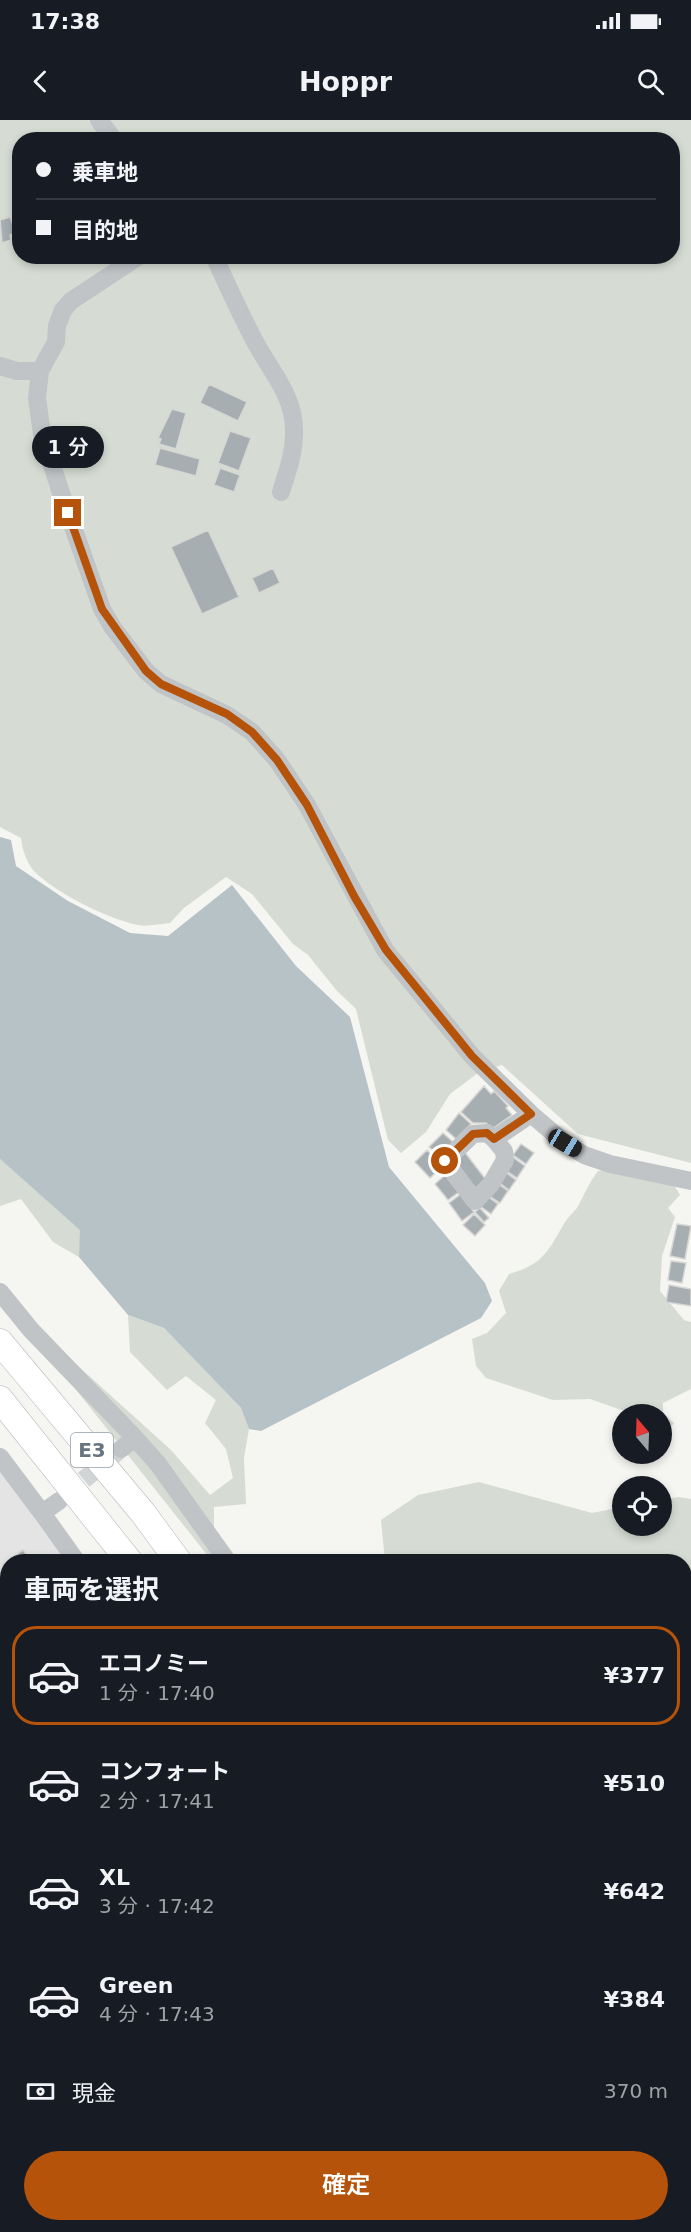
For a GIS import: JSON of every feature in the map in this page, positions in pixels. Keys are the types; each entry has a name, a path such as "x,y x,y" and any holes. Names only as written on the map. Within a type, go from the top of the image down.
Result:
{"highway":[{"name":"E3","path":"0,1342 128,1494 173,1554"},
{"name":"E3","path":"0,1399 124,1554"}],"street":[{"path":"128,264 71,301 63,310 57,326 56,342 40,371 37,398 42,434 102,609 113,628 146,671 161,684 227,714 252,732 277,760 307,805 354,896 386,950 472,1056 531,1114 565,1143 584,1155 610,1164 691,1180"},
{"path":"218,264 259,349 282,386 291,411 295,429 292,457 281,492"},
{"path":"0,366 17,371 40,371"},
{"path":"494,1139 531,1114"},
{"path":"0,1292 128,1444 158,1464 222,1554"},
{"path":"0,1457 71,1554"},
{"path":"42,1513 60,1501"}],"shaded area":[{"path":"0,120 691,120 691,1163 578,1134 502,1065 478,1073 450,1094 426,1132 401,1153 388,1140 356,1009 337,991 308,955 293,944 252,894 226,877 184,908 170,923 138,925 112,917 83,904 44,880 30,865 21,838 0,827"},
{"path":"0,837 11,840 16,866 68,901 130,933 168,936 232,885 296,966 350,1017 389,1167 485,1283 492,1301 481,1318 261,1431 249,1429 241,1408 164,1328 128,1315 79,1257 80,1230 0,1159"},
{"path":"0,1159 81,1230 79,1257 53,1242 21,1199 0,1206"},
{"path":"608,1170 674,1185 680,1195 668,1208 675,1217 662,1256 660,1291 684,1320 691,1322 691,1389 663,1404 612,1404 612,1407 590,1399 553,1400 486,1378 476,1366 472,1339 487,1333 506,1313 499,1291 509,1274 530,1266 544,1255 566,1220 577,1208 598,1171"},
{"path":"128,1315 164,1328 241,1408 249,1429 244,1458 246,1504 214,1507 214,1531 232,1554 206,1554 73,1386 66,1355 171,1450 210,1495 233,1478 226,1449 205,1423 216,1400 186,1376 167,1390 130,1352"},
{"path":"0,1470 60,1554 0,1554"},
{"path":"479,1482 592,1513 612,1509 612,1536 672,1536 672,1498 679,1497 691,1499 691,1554 384,1554 381,1520 418,1495"}],"building":[{"path":"10,217 12,222 11,240 2,243 0,220"},
{"path":"209,384 247,402 238,421 200,403"},
{"path":"172,409 186,413 176,449 159,444 161,439 158,438"},
{"path":"230,431 251,438 239,471 218,463"},
{"path":"160,448 200,459 196,476 155,465"},
{"path":"220,468 240,475 234,492 214,485"},
{"path":"208,530 239,597 202,614 171,547"},
{"path":"273,568 280,583 259,593 252,578"},
{"path":"484,1086 491,1094 494,1091 508,1106 506,1108 512,1115 492,1129 486,1123 473,1123 461,1112"},
{"path":"459,1113 471,1124 456,1139 446,1130"},
{"path":"443,1133 453,1142 440,1156 429,1147"},
{"path":"521,1144 534,1153 526,1164 513,1155"},
{"path":"427,1150 443,1166 430,1178 415,1162"},
{"path":"463,1150 487,1181 475,1190 451,1160"},
{"path":"514,1158 525,1166 517,1178 505,1170"},
{"path":"504,1171 516,1180 509,1190 497,1181"},
{"path":"445,1175 459,1192 448,1200 435,1184"},
{"path":"497,1183 508,1191 500,1203 488,1195"},
{"path":"461,1194 474,1212 462,1221 449,1203"},
{"path":"487,1196 498,1204 491,1214 480,1206"},
{"path":"480,1208 489,1218 484,1222 475,1212"},
{"path":"474,1214 485,1225 475,1236 463,1225"},
{"path":"677,1224 691,1226 685,1259 670,1256"},
{"path":"671,1261 686,1263 682,1283 668,1280"},
{"path":"669,1285 691,1289 691,1306 666,1302"}],"tunnel":[{"path":"63,1497 121,1449"}],"route":[{"path":"68,513 102,609 113,628 146,671 161,684 227,714 252,732 277,760 307,805 354,896 386,950 472,1056 531,1114 494,1139 487,1133 473,1134 445,1161"}]}
